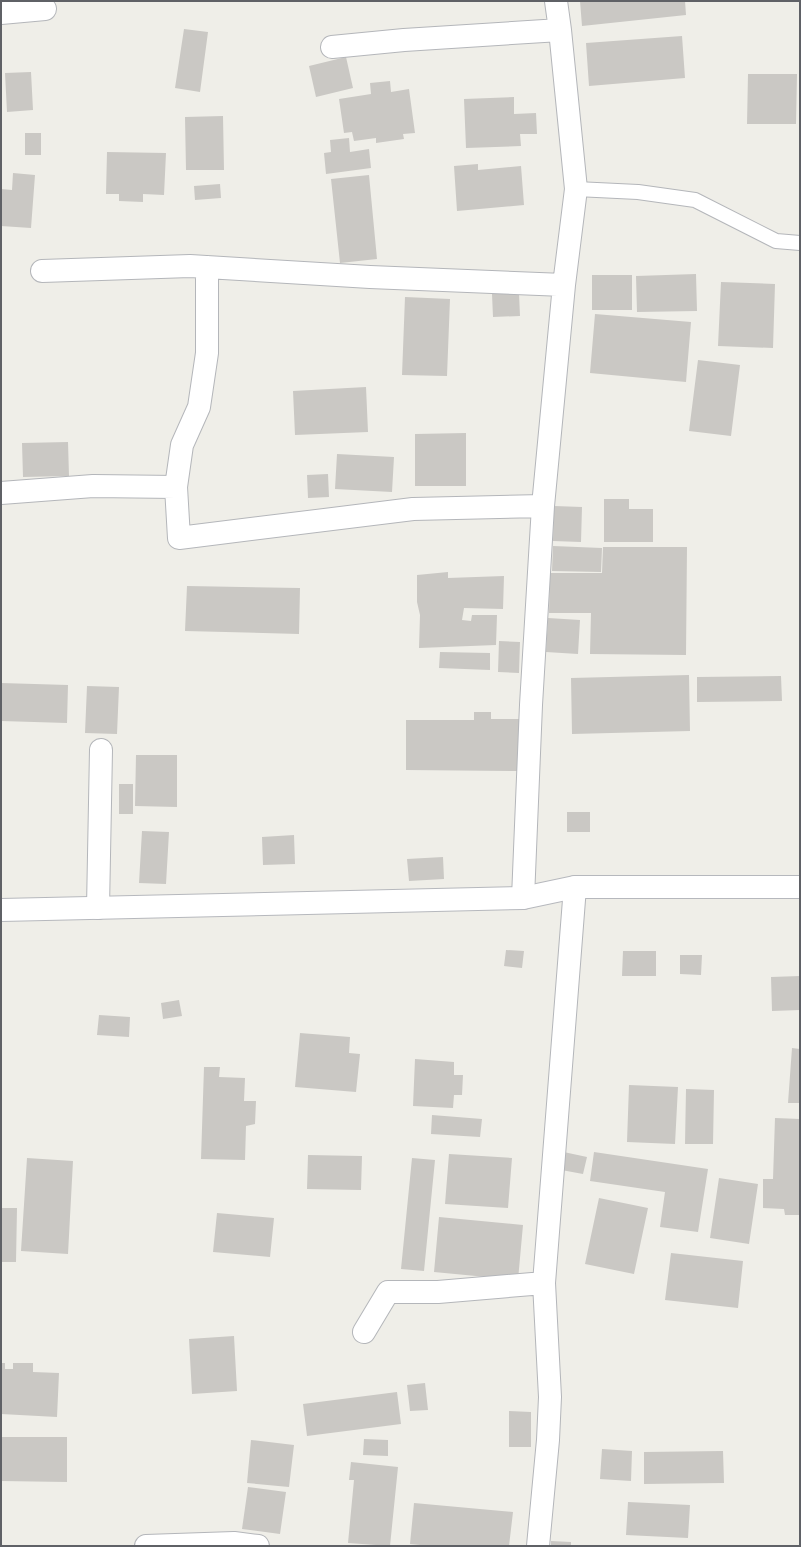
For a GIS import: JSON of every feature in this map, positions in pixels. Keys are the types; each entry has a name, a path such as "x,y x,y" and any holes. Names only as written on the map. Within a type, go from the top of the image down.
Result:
{"street":[{"path":"523,898 531,705 543,506 564,285 576,189 556,1"},
{"path":"1,13 45,9"},
{"path":"332,47 404,40 560,30"},
{"path":"42,271 190,266 370,277 564,285"},
{"path":"207,267 207,353 198,407 182,445 176,487 179,538 413,510 543,506"},
{"path":"1,493 93,486 176,487"},
{"path":"98,908 100,750"},
{"path":"1,910 523,898 575,888 800,887"},
{"path":"538,1546 548,1440 550,1397 544,1283 575,888"},
{"path":"364,1332 388,1292 438,1292 544,1283"},
{"path":"146,1546 234,1543 258,1546"}],"lane":[{"path":"576,189 638,192 695,200 776,241 800,243"}],"building":[{"path":"580,1 685,1 686,15 582,26"},
{"path":"184,29 208,32 200,92 175,88"},
{"path":"682,36 685,78 589,86 586,43"},
{"path":"346,57 353,88 316,97 309,66"},
{"path":"31,72 33,110 7,112 5,73"},
{"path":"748,74 797,74 796,124 747,124"},
{"path":"390,81 391,92 409,89 415,133 403,134 404,139 376,143 376,138 354,141 352,132 344,133 339,99 371,94 370,83"},
{"path":"514,97 514,114 536,113 537,134 520,134 521,146 466,148 464,99"},
{"path":"223,116 224,170 186,170 185,117"},
{"path":"25,133 41,133 41,155 25,155"},
{"path":"349,138 350,152 369,149 371,168 326,174 324,153 331,152 330,140"},
{"path":"107,152 166,153 164,195 143,194 143,202 119,201 119,194 106,194"},
{"path":"478,164 478,170 521,166 524,205 457,211 454,166"},
{"path":"13,173 35,175 31,228 1,226 1,189 12,190"},
{"path":"369,175 377,259 340,263 331,179"},
{"path":"220,184 221,198 195,200 194,186"},
{"path":"696,274 697,311 637,312 636,276"},
{"path":"592,275 632,275 632,310 592,310"},
{"path":"721,282 775,284 773,348 718,346"},
{"path":"519,293 520,316 493,317 492,294"},
{"path":"405,297 450,299 447,376 402,375"},
{"path":"595,314 691,322 686,382 590,373"},
{"path":"698,360 740,365 731,436 689,431"},
{"path":"366,387 368,432 295,435 293,391"},
{"path":"466,433 466,486 415,486 415,434"},
{"path":"68,442 69,476 23,477 22,443"},
{"path":"337,454 394,457 392,492 335,489"},
{"path":"328,474 329,497 308,498 307,475"},
{"path":"604,499 629,499 629,509 653,509 653,542 604,542"},
{"path":"554,506 582,507 581,542 553,541"},
{"path":"553,546 602,548 601,572 552,571"},
{"path":"603,547 687,547 686,655 590,654 591,613 549,613 550,573 602,573"},
{"path":"448,572 448,578 504,576 503,609 464,608 462,620 471,621 472,615 497,615 496,645 419,648 420,615 417,602 417,575"},
{"path":"187,586 300,588 299,634 185,631"},
{"path":"548,618 580,620 578,654 546,652"},
{"path":"499,641 520,642 519,673 498,672"},
{"path":"440,652 490,653 490,670 439,668"},
{"path":"689,675 690,731 572,734 571,678"},
{"path":"781,676 782,701 697,702 697,677"},
{"path":"1,683 68,685 67,723 1,721"},
{"path":"87,686 119,687 117,734 85,733"},
{"path":"474,712 491,712 491,719 520,719 520,771 406,770 406,720 474,720"},
{"path":"136,755 177,755 177,807 135,806"},
{"path":"119,784 133,784 133,814 119,814"},
{"path":"567,812 590,812 590,832 567,832"},
{"path":"142,831 169,832 166,884 139,883"},
{"path":"294,835 295,864 263,865 262,837"},
{"path":"443,857 444,879 409,881 407,859"},
{"path":"506,950 524,951 522,968 504,966"},
{"path":"623,951 656,951 656,976 622,976"},
{"path":"680,955 702,955 701,975 680,974"},
{"path":"800,976 800,1010 772,1011 771,977"},
{"path":"179,1000 182,1016 163,1019 161,1003"},
{"path":"99,1015 130,1017 129,1037 97,1035"},
{"path":"300,1033 350,1037 349,1053 360,1054 356,1092 295,1087"},
{"path":"792,1048 800,1049 800,1103 788,1103"},
{"path":"415,1059 454,1062 454,1075 463,1075 462,1095 454,1095 453,1108 413,1106"},
{"path":"204,1067 220,1067 219,1077 245,1078 244,1101 256,1101 255,1124 246,1126 245,1160 201,1159"},
{"path":"629,1085 678,1087 675,1144 627,1142"},
{"path":"686,1089 714,1090 713,1144 685,1144"},
{"path":"432,1115 482,1119 480,1137 431,1134"},
{"path":"775,1118 800,1119 800,1215 785,1215 784,1209 763,1208 763,1179 773,1179"},
{"path":"559,1151 587,1157 583,1174 556,1169"},
{"path":"594,1152 708,1169 698,1232 660,1227 665,1192 590,1181"},
{"path":"449,1154 512,1158 508,1208 445,1204"},
{"path":"308,1155 362,1156 361,1190 307,1189"},
{"path":"27,1158 73,1161 68,1254 21,1251"},
{"path":"412,1158 435,1160 424,1271 401,1269"},
{"path":"719,1178 758,1184 749,1244 710,1238"},
{"path":"599,1198 648,1208 634,1274 585,1264"},
{"path":"1,1208 17,1208 16,1262 1,1262"},
{"path":"217,1213 274,1218 270,1257 213,1252"},
{"path":"439,1217 523,1225 518,1280 434,1272"},
{"path":"671,1253 743,1261 738,1308 665,1300"},
{"path":"234,1336 237,1391 192,1394 189,1339"},
{"path":"1,1363 5,1363 5,1369 13,1369 13,1363 33,1363 33,1372 59,1373 57,1417 1,1414"},
{"path":"425,1383 428,1410 410,1411 407,1385"},
{"path":"397,1392 401,1424 307,1436 303,1404"},
{"path":"509,1411 531,1412 531,1447 509,1447"},
{"path":"1,1437 67,1437 67,1482 1,1481"},
{"path":"364,1439 388,1440 388,1456 363,1455"},
{"path":"251,1440 294,1445 289,1487 247,1483"},
{"path":"602,1449 632,1451 631,1481 600,1479"},
{"path":"723,1451 724,1483 644,1484 644,1452"},
{"path":"351,1462 398,1467 390,1546 348,1543 354,1480 349,1480"},
{"path":"248,1487 286,1492 280,1534 242,1529"},
{"path":"628,1502 690,1505 688,1538 626,1535"},
{"path":"414,1503 513,1512 509,1546 430,1546 410,1544"},
{"path":"551,1541 571,1542 571,1546 551,1546"}]}
